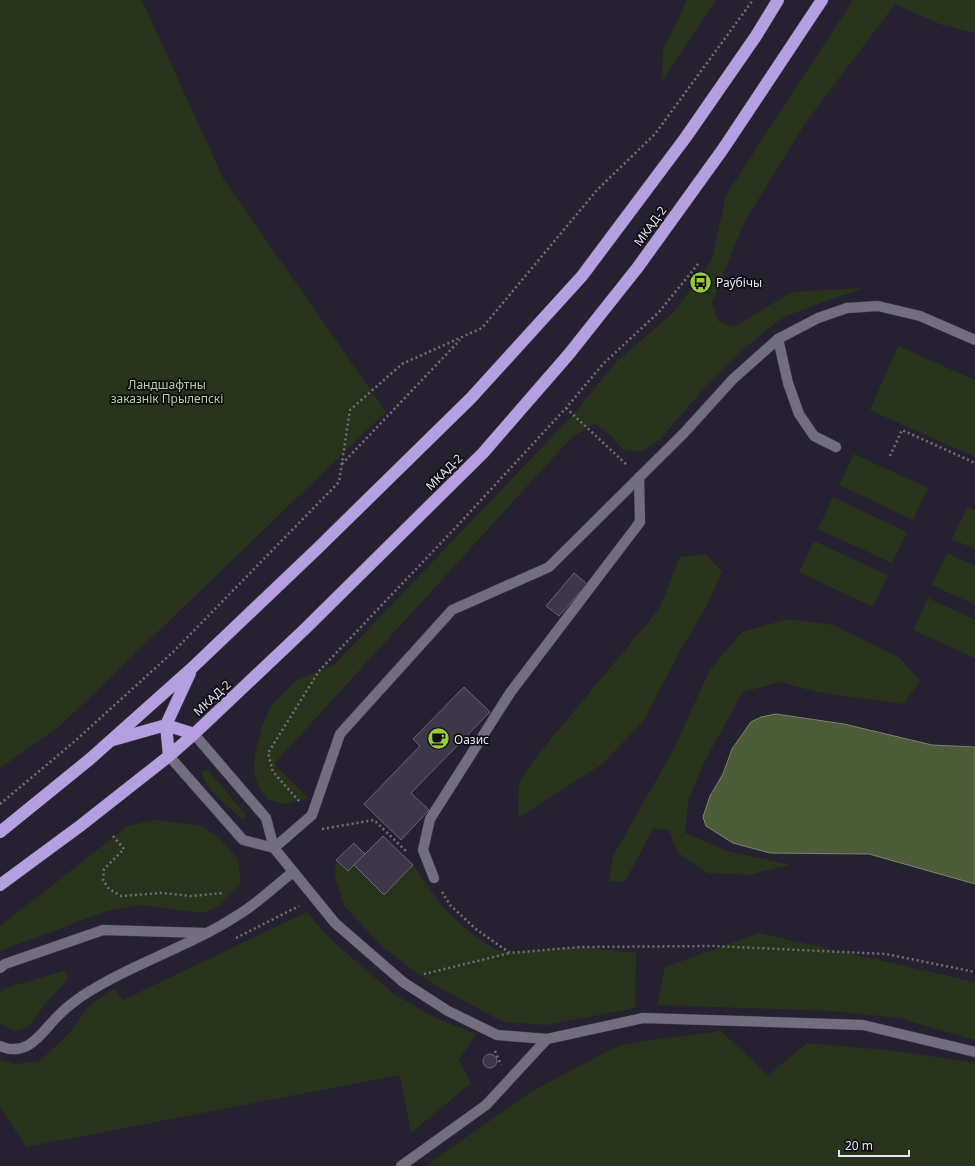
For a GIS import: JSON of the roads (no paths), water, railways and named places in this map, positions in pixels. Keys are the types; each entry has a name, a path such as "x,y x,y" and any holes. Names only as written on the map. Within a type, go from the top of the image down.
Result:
{"highway":[{"path":"0,832 90,759 192,668 318,548 471,398 582,276 686,137 756,36 778,0"},
{"name":"МКАД-2","path":"0,885 80,826 169,756 194,734 306,628 483,454 569,354 638,267 723,149 822,0"},
{"path":"169,756 166,725 192,668"},
{"path":"111,740 166,725 194,734"}],"street":[{"path":"274,848 312,815 340,734 452,610 549,567 684,432 733,379 778,339 818,318 847,308 878,306 920,316 975,340"},
{"path":"778,339 788,384 799,414 814,436 836,447"},
{"path":"434,878 423,850 430,819 510,693 640,522 639,477"},
{"path":"194,734 266,818 274,848 335,923 404,982 448,1011 497,1035 547,1039 643,1018 863,1025 975,1052"},
{"path":"169,756 243,840 274,848"},
{"path":"0,1046 8,1050 22,1048 39,1038 60,1014 81,997 109,979 207,933 239,915 293,872"},
{"path":"0,968 5,964 103,930 207,933"},
{"path":"401,1166 486,1105 547,1039"}],"place":[{"name":"Раўбічы","path":"701,282"},
{"name":"Оазис","path":"438,739"}],"park label":[{"name":"Ландшафтны заказнік Прылепскі","path":"167,391"}]}
